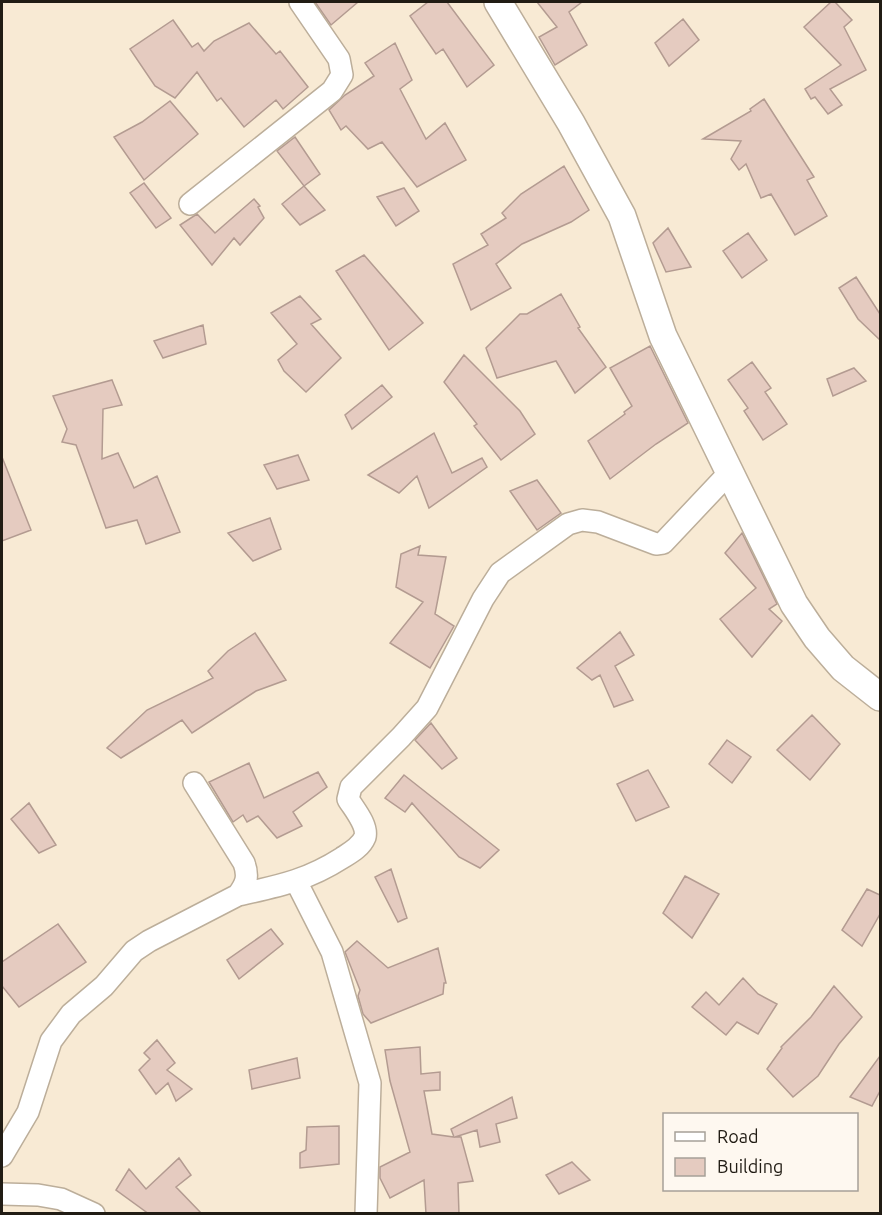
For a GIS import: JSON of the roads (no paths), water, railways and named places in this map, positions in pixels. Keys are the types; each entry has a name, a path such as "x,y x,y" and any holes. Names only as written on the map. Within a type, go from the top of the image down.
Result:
{"street":[{"path":"190,204 332,91 342,75 339,59 300,2"},
{"path":"498,2 571,123 622,216 663,336 794,604 817,638 843,668 880,697"},
{"path":"2,1156 28,1112 51,1041 71,1014 104,986 134,951 149,941 238,896 319,873 356,849 365,837 365,828 348,799 351,787 427,708 483,599 500,573 568,524 582,520 598,522 656,544 663,543 730,472"},
{"path":"194,783 244,863 248,874 245,885 238,896"},
{"path":"296,881 332,952 370,1083 366,1214"},
{"path":"2,1194 38,1195 61,1199 94,1214"}]}
